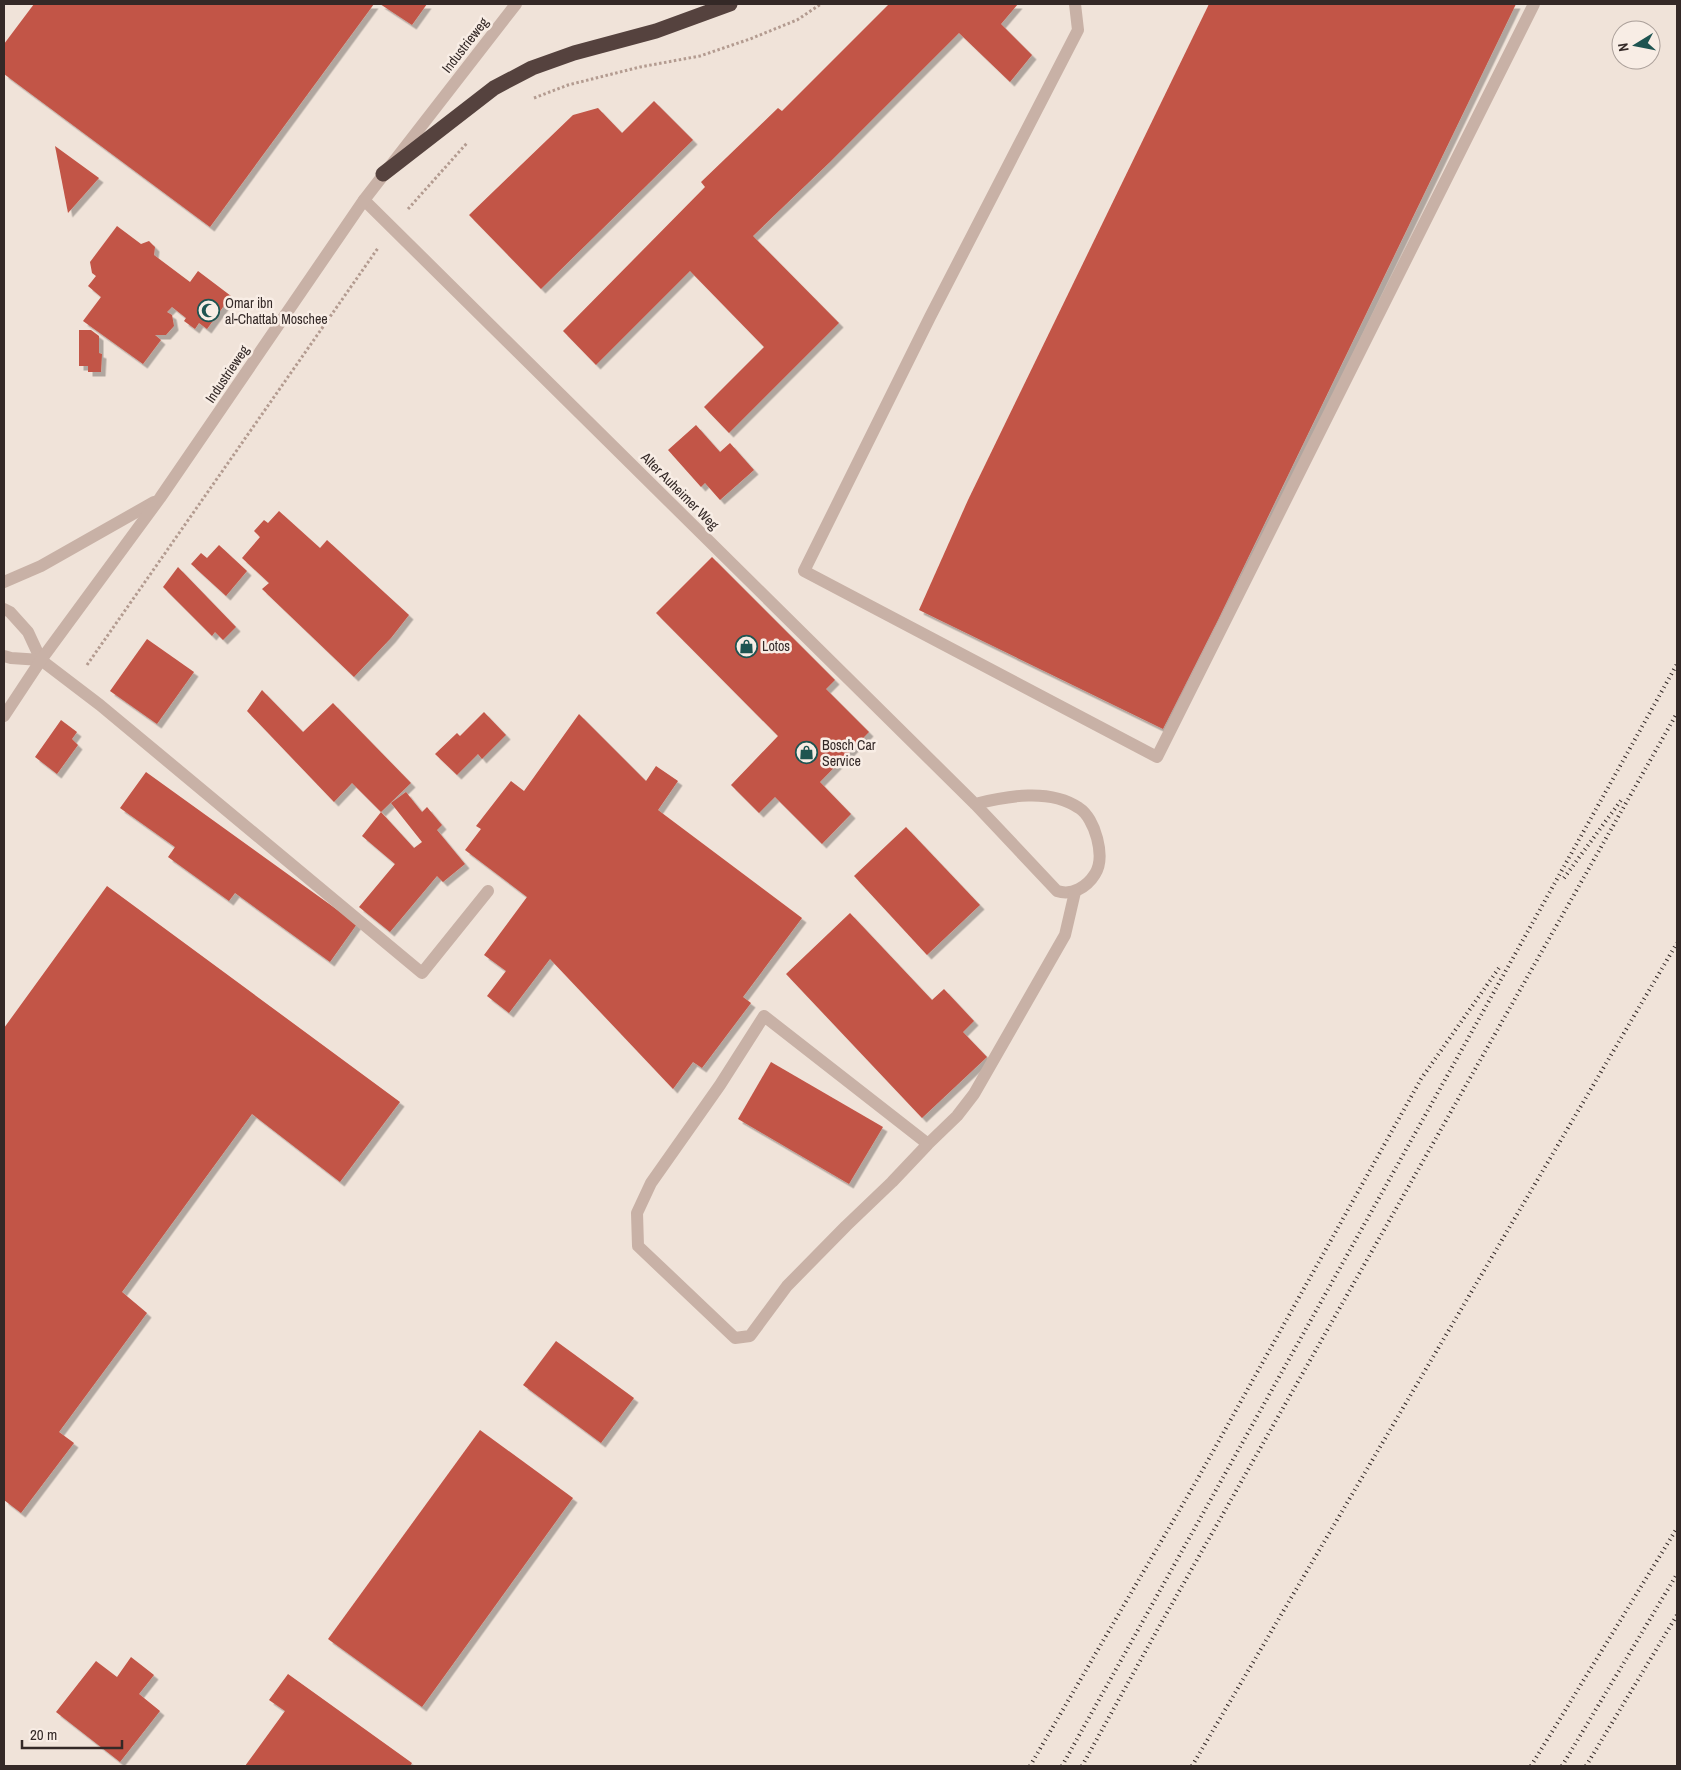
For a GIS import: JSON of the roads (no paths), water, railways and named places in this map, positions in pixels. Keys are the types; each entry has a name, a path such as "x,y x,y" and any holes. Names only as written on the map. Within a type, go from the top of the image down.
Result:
{"highway":[{"path":"383,174 494,88 532,68 574,53 656,31 730,4"}],"street":[{"name":"Industrieweg","path":"4,716 41,660 160,498 364,200 516,4"},
{"path":"1075,4 1078,30 934,308 804,571 1157,756 1534,4"},
{"name":"Alter Auheimer Weg","path":"364,200 975,804 1057,892 1075,892"},
{"path":"4,582 41,566 160,498"},
{"path":"4,609 10,612 28,632 41,660 74,684 422,973 488,891"},
{"path":"4,656 41,660"},
{"path":"928,1144 764,1016 720,1085 651,1183 637,1213 638,1246 735,1338 750,1336 787,1286 957,1116 974,1094 1065,935 1075,892 1084,886 1096,873 1099,842 1092,822 1080,808 1063,800 1022,795 975,804"}],"railway":[{"path":"1062,1766 1677,664"},
{"path":"1082,1766 1677,713"},
{"path":"1564,878 1622,799"},
{"path":"1192,1766 1677,943"},
{"path":"1030,1766 1197,1480 1421,1079 1501,965"},
{"path":"1531,1766 1677,1528"},
{"path":"1562,1766 1677,1574"},
{"path":"1586,1766 1677,1615"}],"place":[{"name":"Omar ibn al-Chattab Moschee","path":"209,311"},
{"name":"Lotos","path":"746,646"},
{"name":"Bosch Car Service","path":"806,753"}]}
